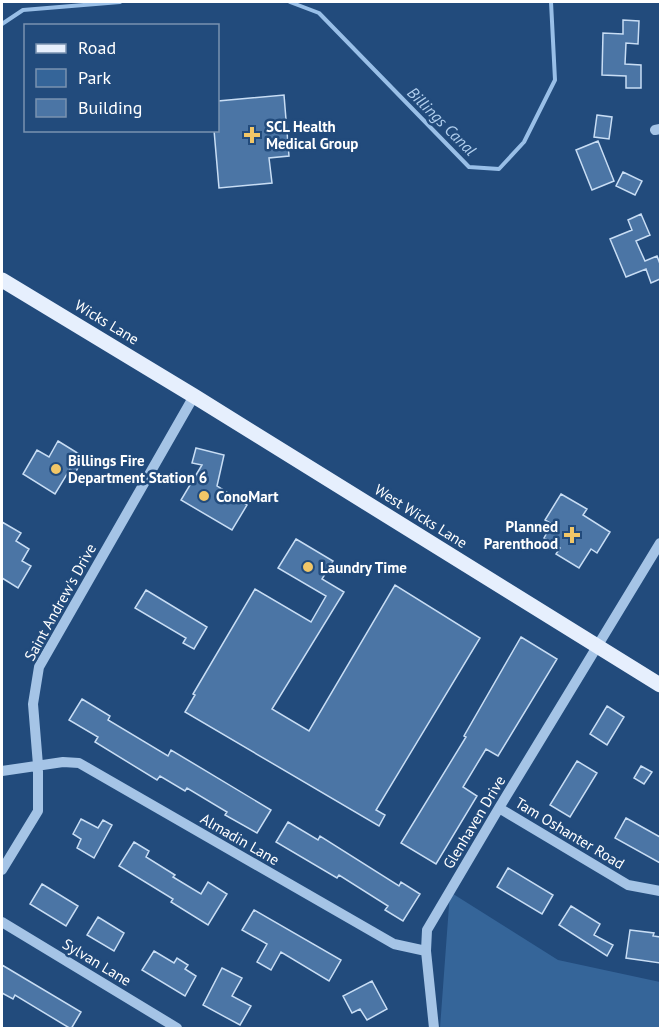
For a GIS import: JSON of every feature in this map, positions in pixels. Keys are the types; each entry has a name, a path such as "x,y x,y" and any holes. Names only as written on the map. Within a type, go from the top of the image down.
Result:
{"main road":[{"name":"Wicks Lane","path":"2,280 194,396"},
{"name":"West Wicks Lane","path":"194,396 660,685"}],"street":[{"name":"Saint Andrew's Drive","path":"2,870 38,811 38,765 33,704 39,667 194,396"},
{"name":"Glenhaven Drive","path":"434,1029 426,951 427,930 660,543"},
{"name":"Almadin Lane","path":"2,771 63,762 79,763 394,944 426,951"},
{"name":"Tam Oshanter Road","path":"499,808 628,885 660,891"},
{"name":"Sylvan Lane","path":"2,922 177,1029"}],"green space":[{"path":"450,892 558,960 660,982 660,1028 440,1028"}],"building":[{"path":"623,20 639,21 638,44 626,43 625,64 641,65 641,88 626,88 626,76 602,75 603,33 623,34"},
{"path":"284,95 289,156 269,158 272,183 219,188 214,132 219,132 219,101"},
{"path":"597,115 612,117 609,139 594,137"},
{"path":"598,141 614,181 592,190 576,150"},
{"path":"623,172 642,181 635,195 616,186"},
{"path":"641,214 650,235 636,241 645,261 657,256 660,264 660,279 651,283 646,269 626,277 610,239 632,230 628,220"},
{"path":"58,441 84,457 75,473 70,469 55,494 23,474 37,450 49,457"},
{"path":"196,448 224,455 217,486 247,505 232,530 181,500 202,465 192,463"},
{"path":"561,494 587,509 583,515 610,532 597,553 591,549 579,568 556,554 560,548 544,538 552,524 545,520"},
{"path":"2,522 21,533 16,541 29,549 22,561 31,566 18,588 2,578"},
{"path":"296,539 333,561 322,579 344,592 272,709 309,731 395,585 480,638 376,810 385,815 379,826 185,712 195,695 193,694 255,589 311,622 326,596 278,568"},
{"path":"146,590 207,627 194,649 183,643 186,638 135,608"},
{"path":"521,637 557,659 498,756 486,749 463,787 477,796 436,864 401,843 466,737 464,736"},
{"path":"82,699 110,716 108,720 168,756 171,750 271,810 257,833 225,815 227,812 187,788 185,791 160,776 157,780 95,742 98,737 69,720"},
{"path":"607,706 624,717 607,745 590,734"},
{"path":"577,761 597,773 570,817 550,805"},
{"path":"641,766 652,772 644,784 634,778"},
{"path":"626,818 660,837 660,863 615,838"},
{"path":"81,819 98,828 103,820 112,825 94,858 77,848 81,839 73,834"},
{"path":"288,822 318,840 320,836 399,886 401,882 420,894 403,921 385,910 388,906 339,875 337,878 276,842"},
{"path":"134,842 149,851 146,857 201,894 208,882 227,894 208,925 171,902 173,899 119,866"},
{"path":"508,868 553,895 542,914 497,887"},
{"path":"42,884 78,906 66,926 30,904"},
{"path":"571,906 600,924 594,935 613,945 607,956 559,925"},
{"path":"254,910 341,960 329,981 281,952 271,970 257,962 267,944 242,930"},
{"path":"98,917 124,933 114,951 87,935"},
{"path":"630,930 654,933 653,936 660,937 660,963 626,958"},
{"path":"154,951 174,963 177,958 188,965 185,969 196,976 185,996 142,970"},
{"path":"2,965 81,1012 71,1029 15,995 13,999 2,993"},
{"path":"222,968 242,978 232,996 251,1006 240,1025 203,1005"},
{"path":"372,981 387,1009 367,1020 360,1009 352,1013 343,996"}],"waterway":[{"name":"Billings Canal","path":"2,24 23,10 120,2"},
{"name":"Billings Canal","path":"290,2 319,13 469,167 499,169 524,142 555,80 551,2"}],"place":[{"name":"SCL Health Medical Group","path":"252,135"},
{"name":"Billings Fire Department Station 6","path":"56,469"},
{"name":"ConoMart","path":"204,496"},
{"name":"Planned Parenthood","path":"572,535"},
{"name":"Laundry Time","path":"308,567"}]}
